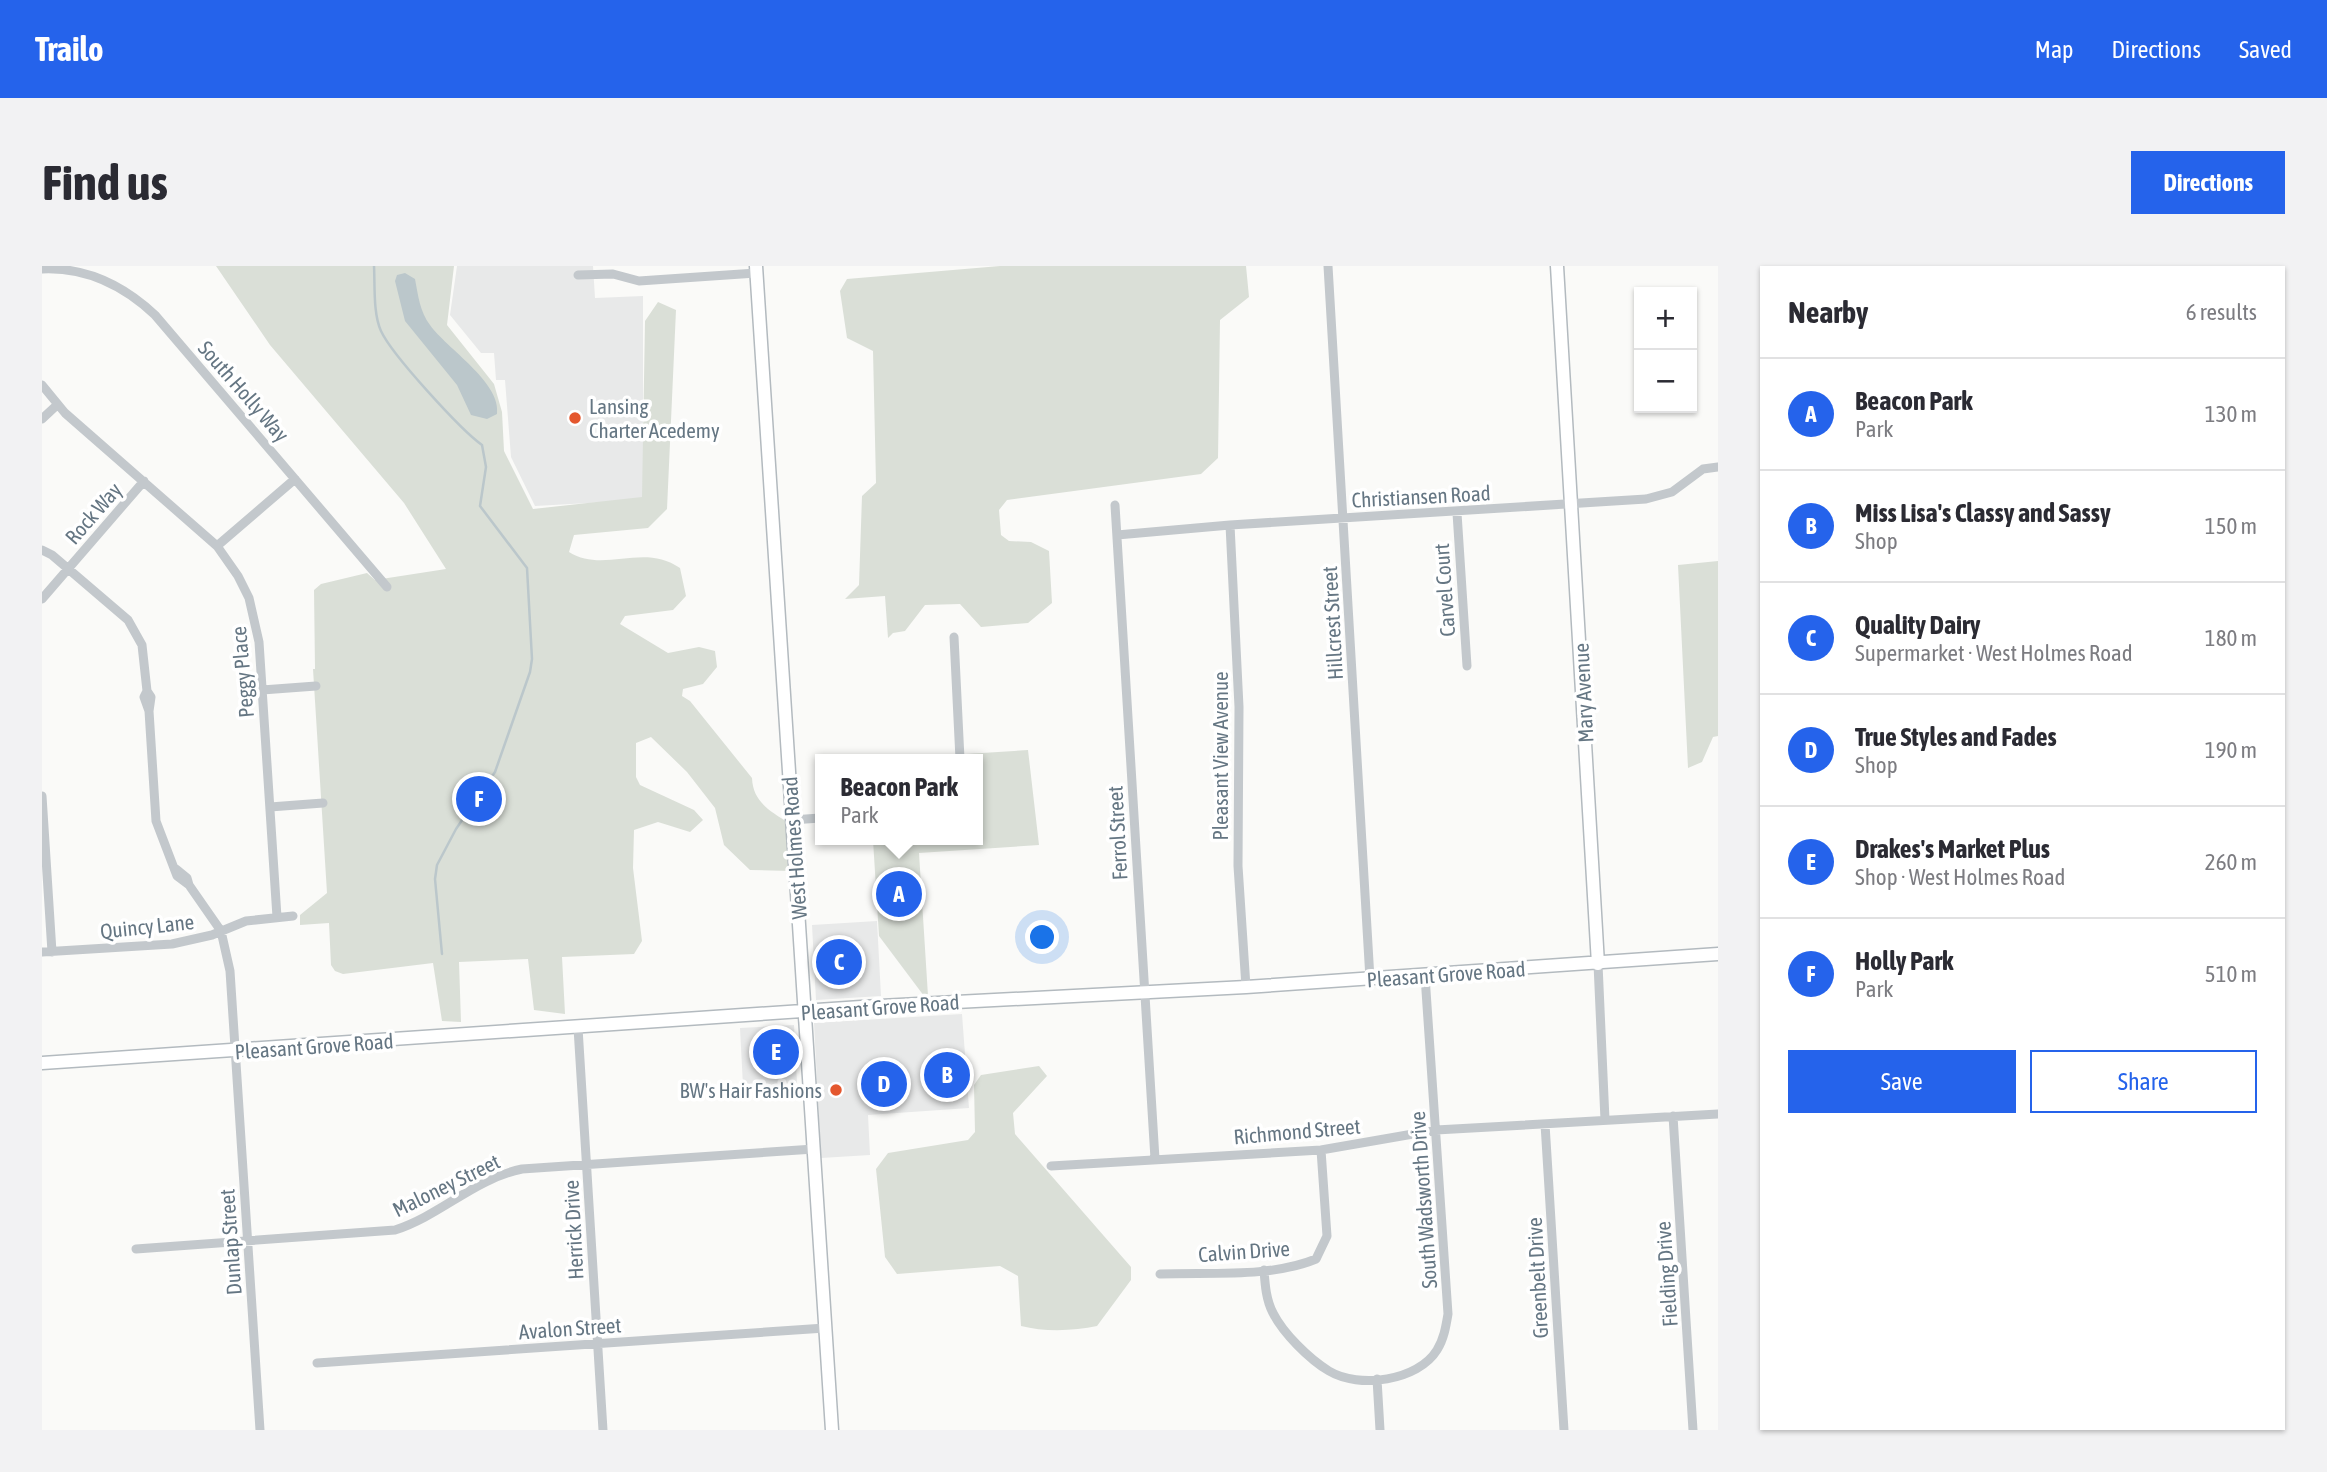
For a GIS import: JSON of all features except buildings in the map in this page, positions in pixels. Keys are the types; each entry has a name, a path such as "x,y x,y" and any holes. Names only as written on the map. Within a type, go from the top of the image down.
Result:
{"street":[{"name":"Hillcrest Street","path":"1328,266 1370,979"},
{"name":"Mary Avenue","path":"1557,266 1605,1120"},
{"name":"South Holly Way","path":"42,268 92,275 117,286 140,301 387,587"},
{"path":"578,275 613,274 639,281 756,269"},
{"name":"West Holmes Road","path":"756,269 832,1430"},
{"name":"Peggy Place","path":"42,385 57,405 217,546 238,576 249,598 259,642 277,917"},
{"path":"42,419 57,405"},
{"name":"Christiansen Road","path":"1117,535 1230,525 1457,513 1661,496 1703,469 1718,467"},
{"path":"217,546 295,478"},
{"name":"Rock Way","path":"42,599 144,481"},
{"name":"Ferrol Street","path":"1115,505 1155,1159"},
{"name":"Carvel Court","path":"1457,513 1467,666"},
{"name":"Pleasant View Avenue","path":"1230,525 1240,719 1238,866 1246,987"},
{"path":"42,550 68,568 128,620 136,632 145,658 147,691 144,697 149,711 156,821 161,839 177,876 189,885 221,931"},
{"path":"954,637 960,754"},
{"path":"262,690 316,686"},
{"path":"42,796 47,952"},
{"path":"270,807 323,803"},
{"path":"792,820 815,818"},
{"name":"Quincy Lane","path":"47,952 172,944 221,931 246,921 293,916"},
{"name":"Dunlap Street","path":"221,931 230,971 260,1430"},
{"name":"Pleasant Grove Road","path":"42,1063 804,1011 1425,976 1718,954"},
{"name":"South Wadsworth Drive","path":"1264,1270 1273,1312 1313,1358 1342,1376 1377,1379 1410,1373 1422,1366 1437,1351 1444,1335 1448,1314 1425,976"},
{"name":"Herrick Drive","path":"578,1028 603,1430"},
{"path":"1605,1120 1718,1114"},
{"name":"Fielding Drive","path":"1673,1116 1693,1430"},
{"name":"Richmond Street","path":"1051,1166 1321,1150 1436,1130 1605,1120"},
{"name":"Greenbelt Drive","path":"1545,1124 1563,1430"},
{"name":"Maloney Street","path":"136,1249 395,1230 429,1216 477,1185 506,1172 814,1149"},
{"name":"Calvin Drive","path":"1160,1274 1264,1270 1303,1264 1316,1259 1327,1237 1321,1150"},
{"name":"Avalon Street","path":"317,1363 825,1328"},
{"path":"1377,1379 1380,1430"}],"shaded area":[{"path":"216,266 454,266 447,325 494,384 502,412 504,451 533,509 642,497 645,321 658,302 676,310 667,509 648,528 574,535 569,552 596,560 652,558 680,568 686,596 673,610 625,616 620,624 668,653 699,647 715,651 717,667 703,684 683,689 682,696 690,701 752,778 759,800 789,823 791,871 750,870 724,845 715,808 687,772 651,737 636,743 636,777 640,785 694,810 703,820 690,832 658,822 634,830 633,868 642,941 634,954 562,957 565,1014 534,1010 528,959 459,962 461,1022 442,1021 433,963 343,974 335,971 331,965 329,923 300,925 300,915 327,893 313,669 314,590 321,584 367,573 375,580 446,569 404,503 270,345"},
{"name":"Lansing Charter Acedemy","path":"457,266 593,266 595,298 643,296 643,500 535,506 511,457 505,380 496,380 494,353 481,353 450,315"},
{"path":"1000,266 1246,266 1249,297 1220,320 1218,458 1201,474 1007,500 999,510 1001,535 1009,541 1031,542 1049,551 1052,603 1028,623 981,627 960,604 925,605 905,631 893,633 888,638 885,596 845,599 859,585 862,496 876,483 873,351 847,338 840,291 847,279"},
{"path":"405,273 415,279 418,297 430,325 491,390 497,414 487,419 471,415 457,385 405,321 395,281 397,275"},
{"path":"1718,561 1718,736 1713,737 1702,762 1688,768 1678,565"},
{"path":"1028,750 1039,845 919,853 928,996 924,996 879,936 873,845 983,845 983,754 966,754"},
{"path":"877,921 881,996 816,1000 812,925"},
{"path":"962,1014 969,1108 868,1115 870,1155 821,1158 814,1023"},
{"path":"794,1025 797,1083 743,1086 740,1028"},
{"path":"1039,1066 1047,1076 1013,1113 1015,1134 1131,1267 1131,1280 1097,1326 1059,1330 1021,1326 1018,1276 1000,1266 897,1274 885,1257 876,1169 888,1153 968,1140 975,1132 974,1085 981,1075"}],"waterway":[{"path":"374,266 376,308 381,331 398,357 428,391 482,445 486,467 480,506 527,568 532,659 530,672 495,772 456,829 437,865 435,879 442,954"}],"place":[{"name":"Lansing Charter Acedemy","path":"575,418"},
{"name":"Holly Park","path":"479,799"},
{"name":"Beacon Park","path":"899,894"},
{"name":"Quality Dairy","path":"839,962"},
{"name":"Drakes's Market Plus","path":"776,1052"},
{"name":"Miss Lisa's Classy and Sassy","path":"947,1075"},
{"name":"True Styles and Fades","path":"884,1084"},
{"name":"BW's Hair Fashions","path":"836,1090"}]}
